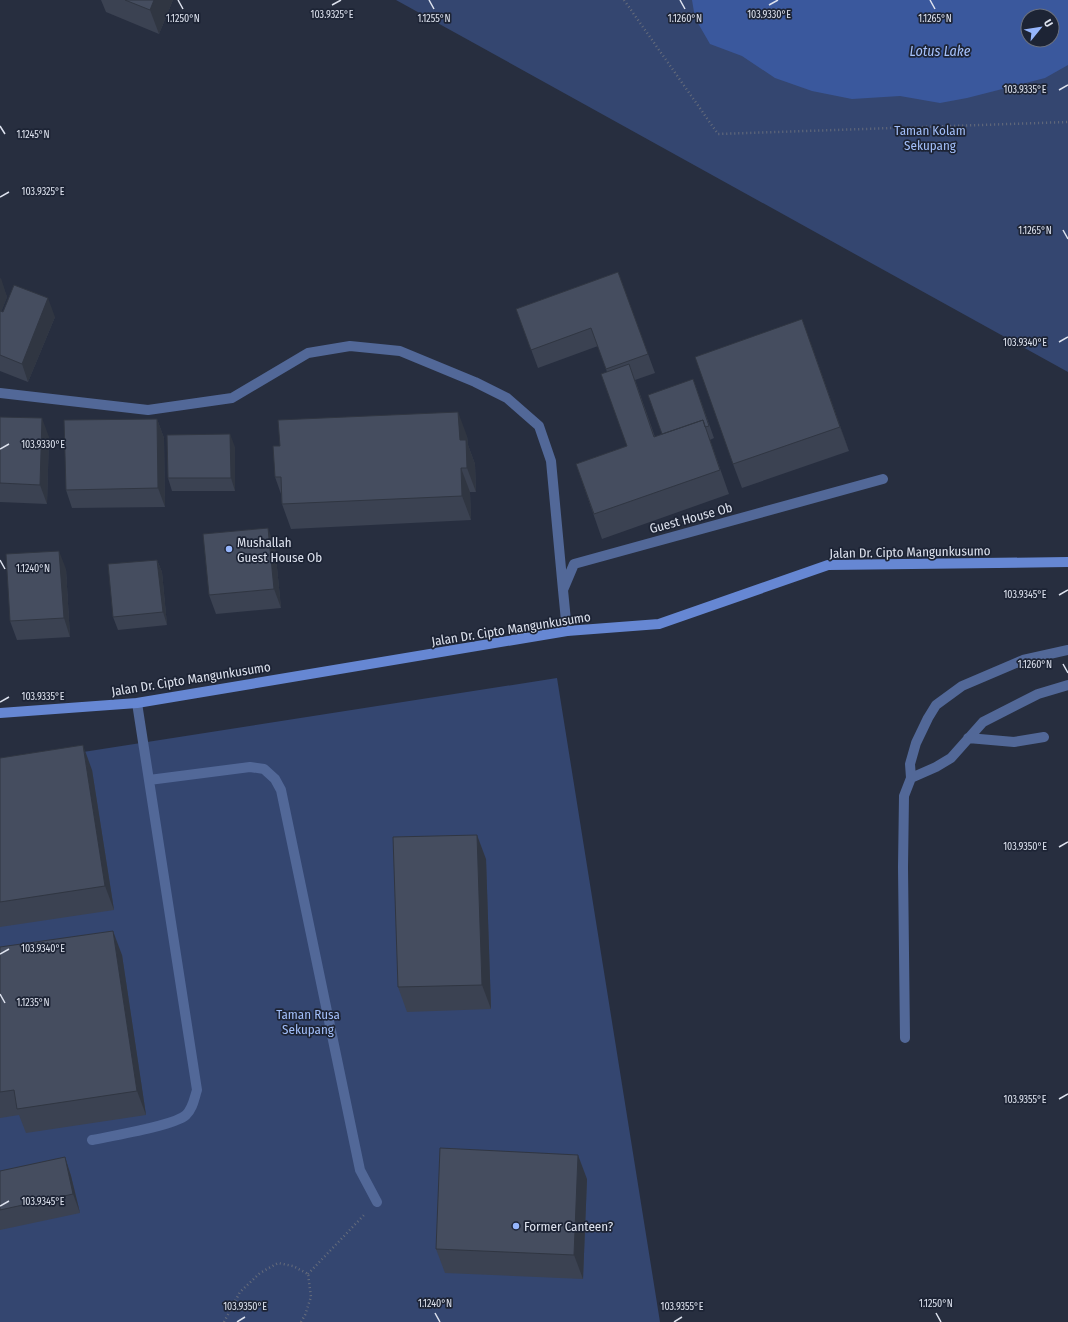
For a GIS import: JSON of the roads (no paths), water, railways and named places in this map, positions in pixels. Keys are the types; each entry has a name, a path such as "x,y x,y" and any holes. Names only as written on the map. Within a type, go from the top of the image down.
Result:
{"street":[{"path":"0,393 148,410 232,398 308,353 350,346 400,351 475,382 507,398 539,426 551,460 563,590"},
{"name":"Guest House Ob","path":"567,631 563,590 574,564 883,479"},
{"name":"Jalan Dr. Cipto Mangunkusumo","path":"0,713 137,703 567,631 659,624 828,565 1068,562"},
{"path":"905,1038 903,867 904,796 911,778 910,764 916,743 936,705 962,686 1023,660 1068,650"},
{"path":"911,778 936,767 951,758 983,722 1038,694 1068,685"},
{"path":"92,1140 166,1124 185,1116 193,1106 197,1090 137,703"},
{"path":"968,738 1014,742 1044,737"},
{"path":"149,780 250,767 264,769 275,779 281,790 360,1170 377,1202"}],"water":[{"name":"Lotus Lake","path":"692,0 1068,0 1068,65 1045,78 967,98 940,103 900,96 852,99 812,91 775,78 742,56 710,44 695,18"}],"place":[{"name":"Mushallah Guest House Ob","path":"229,549"},
{"name":"Former Canteen?","path":"516,1226"}],"park label":[{"name":"Taman Kolam Sekupang","path":"930,138"},
{"name":"Taman Rusa Sekupang","path":"308,1022"}]}
